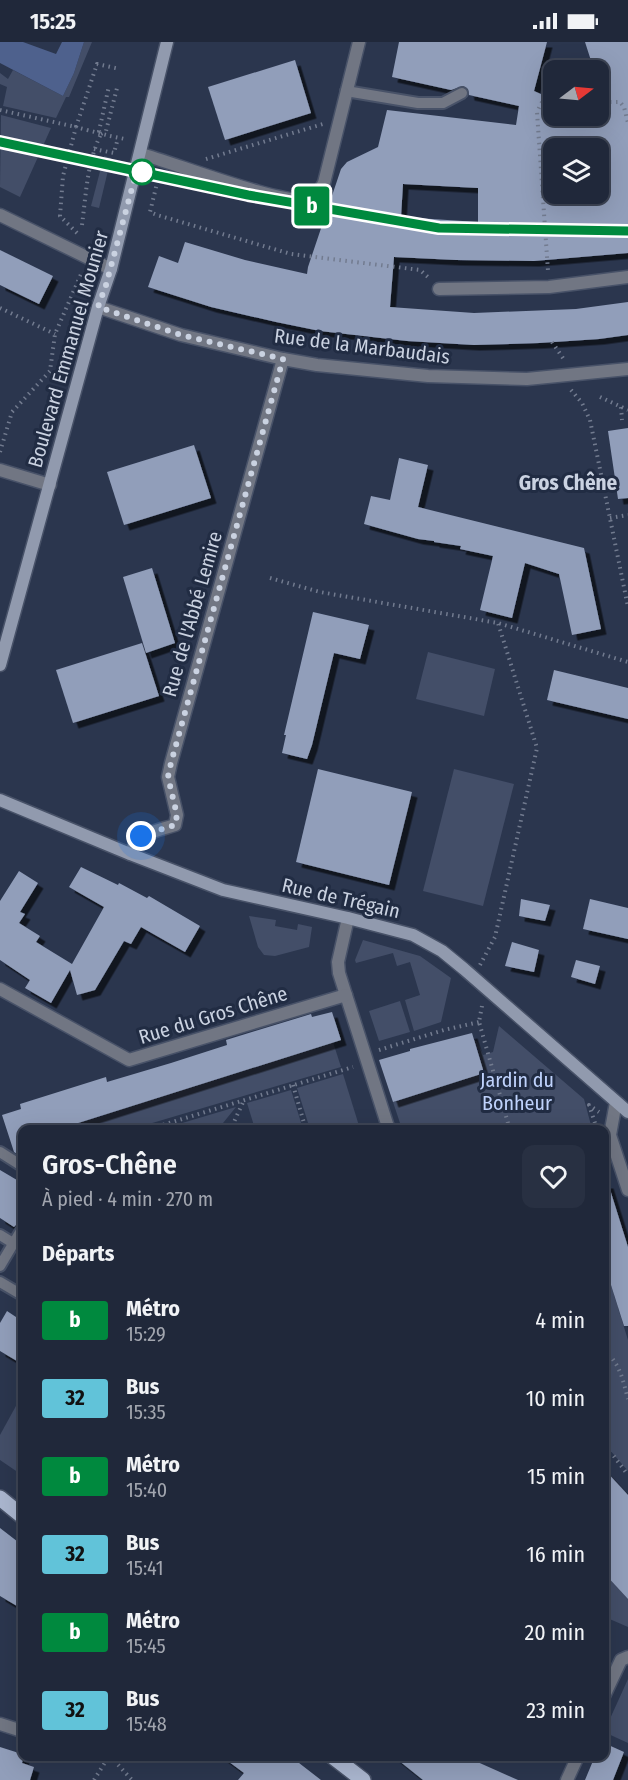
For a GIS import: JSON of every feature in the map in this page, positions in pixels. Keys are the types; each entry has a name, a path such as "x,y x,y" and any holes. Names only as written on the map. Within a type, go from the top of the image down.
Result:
{"main road":[{"path":"0,1498 18,1513"},
{"path":"338,1761 363,1780"}],"street":[{"name":"Boulevard Emmanuel Mounier","path":"0,665 98,307 111,269 167,42"},
{"path":"141,154 296,200 308,199 317,194 324,183 360,42"},
{"path":"0,215 111,269"},
{"path":"439,289 549,287 628,278"},
{"name":"Rue de la Marbaudais","path":"98,307 181,335 317,365 440,377 527,378 628,369"},
{"name":"Rue de l'Abbé Lemire","path":"130,854 134,843 141,836 175,825 177,815 168,777 171,763 283,359"},
{"path":"0,470 50,484"},
{"name":"Rue de Trégain","path":"0,800 223,890 413,935 442,951 628,1112"},
{"path":"348,918 338,962 346,995 387,1125"},
{"name":"Rue du Gros Chêne","path":"0,989 129,1060 346,995"},
{"path":"616,1102 610,1135 628,1190"},
{"path":"609,1685 621,1660 628,1657"},
{"path":"0,1724 18,1730"},
{"path":"567,1780 576,1761"}],"lane":[{"path":"346,91 418,103 443,103 462,93"},
{"path":"0,1152 18,1163"},
{"path":"0,1235 13,1244"},
{"path":"0,1266 18,1236"},
{"path":"0,1282 18,1293"}],"path":[{"path":"78,234 60,216 63,176 97,64 120,69"},
{"path":"101,134 99,131 109,86"},
{"path":"82,225 94,149 101,134 106,131 117,88"},
{"path":"609,101 620,102 624,107 628,123"},
{"path":"542,102 537,112 548,276"},
{"path":"0,110 125,139"},
{"path":"193,171 198,162 214,156 327,122 338,123"},
{"path":"94,149 114,153 118,138"},
{"path":"162,160 150,212 291,254 420,270 439,289"},
{"path":"0,452 12,412 50,371 56,334 88,257"},
{"path":"0,308 56,334"},
{"path":"552,342 568,368"},
{"path":"570,386 590,420 628,607"},
{"path":"600,397 628,410"},
{"path":"621,408 622,420"},
{"path":"610,518 628,515"},
{"path":"622,516 628,521"},
{"path":"270,578 320,592 498,623 628,662"},
{"path":"473,977 495,937 537,748 498,623"},
{"path":"486,988 479,1022 509,1125"},
{"path":"162,1125 293,1085 444,1030 479,1022"},
{"path":"293,1085 305,1125"},
{"path":"231,1125 244,1100"},
{"path":"609,1355 618,1367 628,1399"},
{"path":"609,1452 628,1475"},
{"path":"94,1780 107,1761"},
{"path":"115,1761 132,1780"}],"green space":[{"path":"84,42 92,42 69,97 66,97 56,118 3,106 7,87 0,84 0,73 8,79 13,70 63,96 74,73"},
{"path":"1,115 51,128 20,197 0,187"},
{"path":"104,156 111,158 99,208 91,206"},
{"path":"428,652 495,669 484,716 416,699"},
{"path":"454,769 514,784 483,906 423,891"},
{"path":"249,916 276,920 275,926 297,930 298,924 312,927 309,947 275,956 264,955 258,947"},
{"path":"363,940 420,956 451,978 441,1022 414,1031 405,1000 420,995 410,962 397,966 393,953 356,963 355,960"},
{"path":"400,1001 410,1032 379,1041 369,1011"},
{"name":"Jardin du Bonheur","path":"499,1026 584,1099 591,1125 401,1125 393,1102 466,1079 474,1041 477,1041 483,1055 493,1052"},
{"path":"333,1042 341,1067 145,1125 73,1125"},
{"path":"343,1074 359,1125 309,1125 297,1088"},
{"path":"291,1090 302,1125 254,1125 247,1103"},
{"path":"236,1107 220,1125 175,1125"},
{"path":"609,1279 628,1340 628,1471 609,1449"},
{"path":"18,1402 18,1472 0,1460 0,1435"},
{"path":"609,1578 628,1599 628,1627 609,1619"},
{"path":"628,1679 628,1743 609,1734 609,1721"}],"shaded area":[{"path":"0,42 23,42 56,54 62,42 84,42 74,73 63,96 0,63"}],"building":[{"path":"399,42 547,42 534,91 543,95 543,126 609,126 609,60 591,60 585,42 628,42 628,253 534,261 394,257 390,307 474,313 576,309 628,302 628,335 539,343 474,345 407,341 320,331 276,322 211,307 148,287 159,256 178,263 185,242 245,260 307,274 341,169 347,162 378,147 387,110 516,125 519,106 469,95 468,89 463,86 451,90 392,77","holes":["403,184 478,188 478,222 401,217"]},
{"path":"295,60 311,113 225,140 208,87"},
{"path":"0,250 53,276 39,304 0,285"},
{"path":"628,428 628,498 618,499 608,431"},
{"path":"194,445 211,498 124,525 107,472"},
{"path":"399,458 428,465 418,507 584,548 601,629 572,635 559,574 525,563 512,618 480,610 493,556 460,549 461,546 418,539 364,524 371,496 390,500"},
{"path":"152,568 175,643 146,653 123,577"},
{"path":"313,612 369,625 360,659 334,653 307,759 282,753 286,735 284,735"},
{"path":"142,643 159,696 73,723 56,670"},
{"path":"554,670 628,688 628,719 547,700"},
{"path":"318,769 412,792 389,885 296,862"},
{"path":"81,867 147,898 149,896 200,926 185,952 141,927 131,944 124,941 95,990 77,995 70,970 51,1003 25,988 30,980 0,960 0,901 19,871 38,883 20,912 25,914 19,923 40,936 36,942 72,964 104,907 69,887"},
{"path":"521,899 550,905 545,921 519,916"},
{"path":"590,899 628,908 628,939 583,929"},
{"path":"512,942 539,950 534,972 505,966"},
{"path":"576,960 600,966 595,984 571,977"},
{"path":"332,1012 341,1040 72,1125 18,1125 18,1154 14,1152 2,1115 21,1109 20,1104 106,1077 107,1082 171,1063 227,1045 226,1040 311,1014 312,1017"},
{"path":"472,1033 484,1073 393,1102 379,1060 410,1051 410,1049"},
{"path":"0,1170 18,1181 18,1223 14,1227 0,1218"},
{"path":"609,1186 628,1247 628,1326 624,1326 609,1279"},
{"path":"7,1311 18,1318 18,1362 0,1351 0,1323"},
{"path":"609,1474 628,1495 628,1599 609,1578"},
{"path":"0,1528 18,1542 18,1607 0,1596"},
{"path":"609,1745 624,1752 613,1780 585,1780 593,1761 609,1761"},
{"path":"0,1747 18,1753 18,1761 34,1767 30,1780 0,1780"},
{"path":"228,1761 296,1761 321,1780 238,1780 244,1773"},
{"path":"399,1761 475,1761 518,1780 423,1780"}],"metro line":[{"name":"b","path":"0,142 248,195 439,228 628,231"}],"district":[{"name":"Gros Chêne","path":"568,483"}],"route":[{"path":"141,836 175,825 177,815 168,777 171,763 283,359 181,335 98,307 135,177 142,172"}]}
